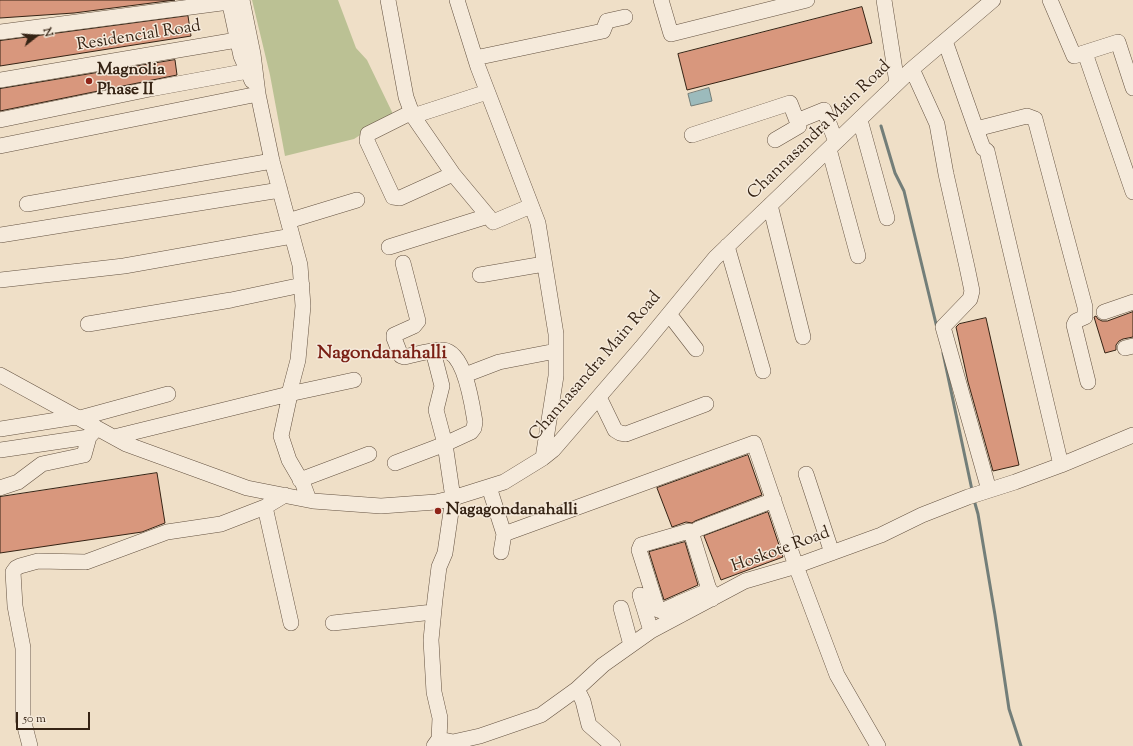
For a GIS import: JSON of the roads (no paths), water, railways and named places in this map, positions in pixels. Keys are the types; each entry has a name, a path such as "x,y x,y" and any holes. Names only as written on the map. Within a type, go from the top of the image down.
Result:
{"street":[{"path":"388,0 406,97 413,114 453,174 493,222 531,206"},
{"path":"457,0 487,92 538,223 556,334 556,376 543,458"},
{"path":"661,0 671,34 807,0"},
{"path":"884,0 897,83"},
{"name":"Channasandra Main Road","path":"1,376 78,418 93,433 114,437 126,444 247,488 309,500 380,506 436,502 504,482 543,458 553,450 641,348 715,258 912,69 993,0"},
{"path":"1050,0 1074,56 1118,42 1133,88"},
{"path":"0,32 233,1"},
{"path":"233,1 237,38 241,56 258,94"},
{"path":"233,1 253,54 258,94 272,161 300,265 303,306 298,360 289,394 281,436 289,460 309,500"},
{"path":"475,58 603,31 607,21 625,17"},
{"path":"0,72 223,37 237,38"},
{"name":"Residencial Road","path":"0,80 237,38"},
{"path":"944,41 983,148 987,151 1061,465"},
{"path":"1085,53 1133,192"},
{"path":"912,69 937,124 946,174 968,267 972,291 970,299 942,327 989,490"},
{"path":"0,120 150,89 248,72"},
{"path":"453,174 400,198 393,196 367,140 368,134 413,114 487,92"},
{"path":"0,146 258,94"},
{"path":"692,135 790,103 799,126 775,140"},
{"path":"797,121 824,110 858,256"},
{"path":"976,129 1027,116 1035,119 1086,307 1085,317 1076,321 1074,325 1088,382"},
{"path":"860,120 887,218"},
{"path":"27,204 272,161"},
{"path":"0,235 280,190"},
{"path":"288,221 357,200"},
{"path":"770,205 803,337"},
{"path":"388,246 488,216"},
{"path":"0,280 124,266 292,236"},
{"path":"727,246 763,371"},
{"path":"395,463 445,444 470,432 474,428 475,422 468,382 456,357 449,351 442,350 404,357 401,356 394,335 414,326 418,321 403,263"},
{"path":"480,275 544,264"},
{"path":"88,324 231,300 302,285"},
{"path":"1104,312 1133,302"},
{"path":"668,314 696,349"},
{"path":"433,351 442,383 436,408 445,444 453,498 445,553 439,567 431,640 434,692 440,718 437,743"},
{"path":"464,375 499,362 556,351"},
{"path":"114,437 289,394 354,380"},
{"path":"0,429 78,418 168,394"},
{"path":"599,397 615,430 626,434 706,404"},
{"path":"0,450 93,433"},
{"path":"0,488 18,482 42,464 84,455 93,433"},
{"name":"Hoskote Road","path":"437,743 453,742 480,736 541,716 578,689 603,665 679,610 711,595 795,561 832,552 881,535 922,515 968,497 1061,465 1133,435"},
{"path":"504,534 754,443 837,675 878,746"},
{"path":"300,480 369,454"},
{"path":"806,474 832,552"},
{"path":"489,487 504,534 501,552"},
{"path":"30,746 23,719 23,648 15,606 7,589 16,568 38,561 86,562 167,532 221,524 265,507 285,495"},
{"path":"698,529 774,500"},
{"path":"265,507 291,623"},
{"path":"679,610 658,610 639,550 641,545 689,531 691,532 711,595"},
{"path":"724,581 795,561"},
{"path":"640,595 651,631"},
{"path":"621,608 631,645"},
{"path":"333,623 434,612"},
{"path":"578,689 583,701 589,725 613,746"}],"water":[{"path":"709,88 712,101 691,106 688,94"}],"waterway":[{"path":"881,126 895,173 904,191 937,328"},
{"path":"943,353 972,490"},
{"path":"974,500 978,514 995,615 1009,709 1021,746"}],"place":[{"name":"Magnolia Phase II","path":"89,81"},
{"name":"Nagagondanahalli","path":"438,511"}],"district":[{"name":"Nagondanahalli","path":"382,355"}]}
